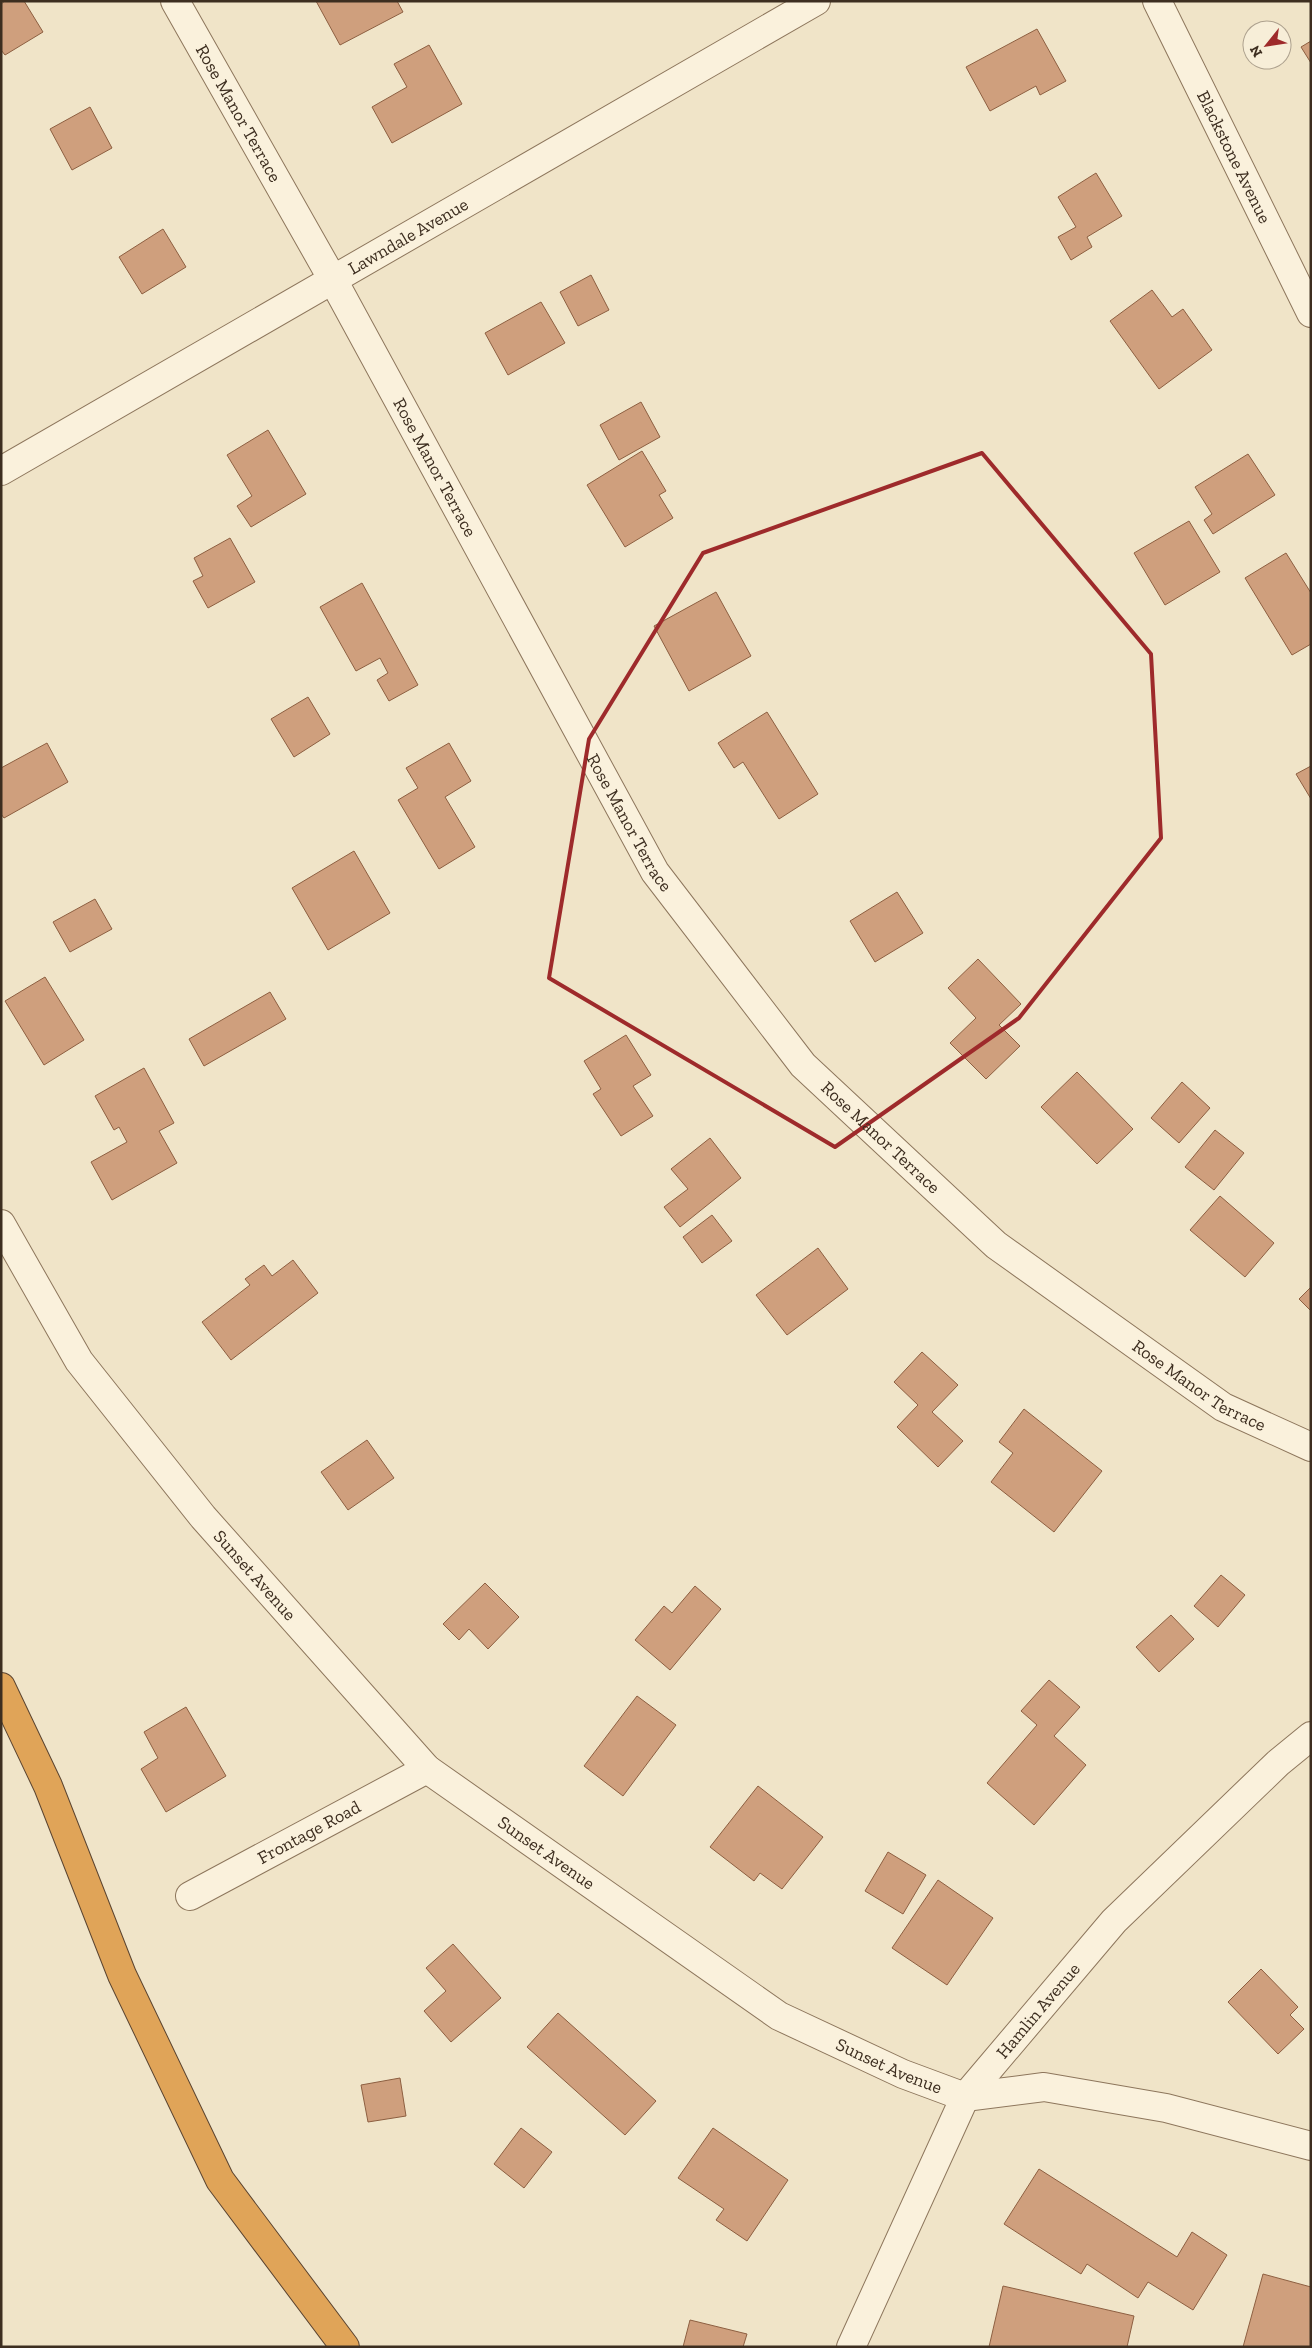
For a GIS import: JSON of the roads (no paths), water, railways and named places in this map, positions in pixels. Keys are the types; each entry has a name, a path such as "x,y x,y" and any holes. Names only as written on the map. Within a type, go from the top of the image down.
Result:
{"highway":[{"path":"1,1687 48,1786 122,1974 220,2180 345,2347"}],"street":[{"name":"Rose Manor Terrace","path":"175,1 333,280 655,872 803,1066 996,1245 1223,1407 1311,1447"},
{"name":"Lawndale Avenue","path":"1,471 816,1"},
{"name":"Blackstone Avenue","path":"1157,1 1311,313"},
{"name":"Sunset Avenue","path":"1,1224 79,1362 203,1518 427,1769 779,2016 903,2074 964,2097 1044,2088 1166,2108 1311,2146"},
{"name":"Hamlin Avenue","path":"850,2347 964,2097 1114,1921 1278,1763 1311,1736"},
{"name":"Frontage Road","path":"190,1896 427,1769"}]}
